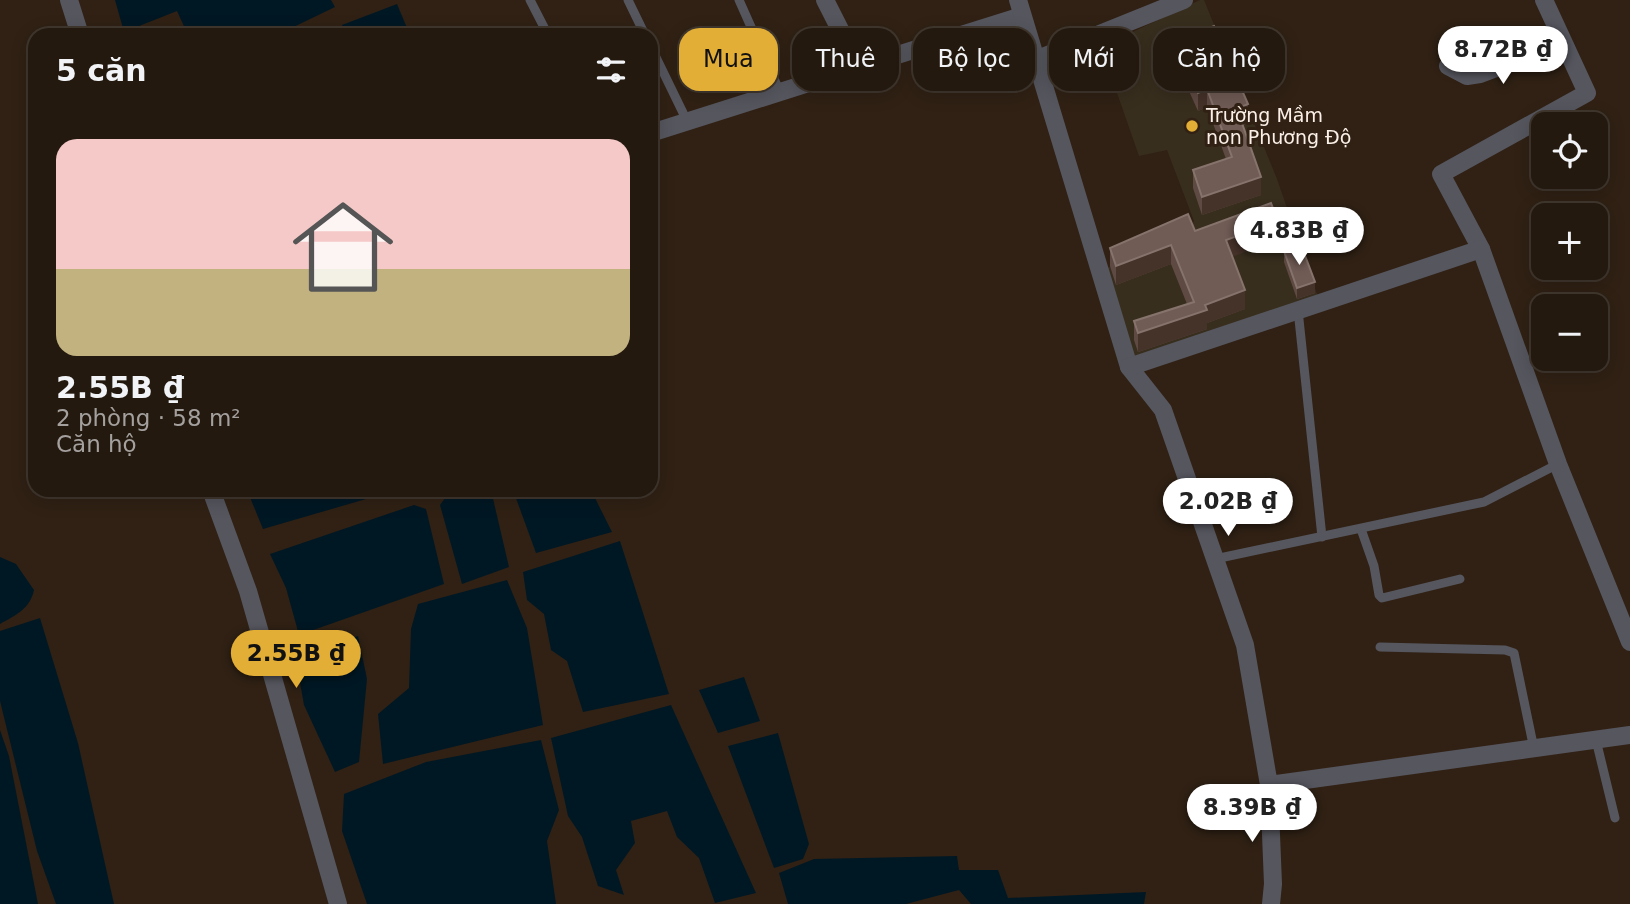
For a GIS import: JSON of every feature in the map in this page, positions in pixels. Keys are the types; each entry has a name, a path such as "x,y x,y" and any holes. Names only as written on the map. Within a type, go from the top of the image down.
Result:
{"street":[{"path":"69,0 78,28"},
{"path":"825,0 839,28"},
{"path":"1184,0 1035,60 1129,367 1163,410 1245,645 1269,785 1273,884 1271,904"},
{"path":"1544,0 1587,93 1441,174 1481,249 1558,464 1630,642"},
{"path":"899,52 1020,8 1026,28"},
{"path":"1448,66 1467,76 1480,74 1562,43"},
{"path":"658,131 792,88"},
{"path":"1129,367 1481,249"},
{"path":"214,497 248,591 338,904"},
{"path":"1269,785 1630,735"}],"lane":[{"path":"530,0 544,28"},
{"path":"628,0 642,28"},
{"path":"739,0 780,92"},
{"path":"658,61 688,121"},
{"path":"1298,310 1322,537"},
{"path":"1215,559 1484,502 1558,464"},
{"path":"1361,529 1374,566 1378,595 1382,598 1460,579"},
{"path":"1380,647 1505,650 1514,653 1534,748"},
{"path":"1597,740 1615,818"}],"shaded area":[{"path":"1204,0 1215,28 1153,28 1153,91 1241,91 1277,179 1318,297 1135,360 1105,269 1188,233 1194,221 1167,150 1139,156 1116,91 1139,91 1139,29"}],"water":[{"path":"115,0 331,0 335,7 292,28 185,28 177,11 134,28 123,28"},
{"path":"397,4 407,28 343,28 342,25"},
{"path":"250,497 373,497 263,529"},
{"path":"446,497 493,497 509,567 462,584 440,505"},
{"path":"516,497 594,497 612,532 536,553"},
{"path":"414,505 426,509 444,584 299,635 286,588 270,554"},
{"path":"620,541 669,694 583,712 567,661 551,650 544,614 527,600 523,572"},
{"path":"0,557 16,564 34,590 26,607 0,624"},
{"path":"507,580 527,628 543,725 383,764 378,714 409,688 411,629 418,604"},
{"path":"40,618 78,743 114,904 56,904 37,851 0,701 0,631"},
{"path":"358,636 367,679 359,762 335,772 304,705 295,655"},
{"path":"744,677 760,721 718,733 699,690"},
{"path":"671,705 756,893 715,903 699,858 677,837 667,811 631,821 635,843 616,870 624,895 598,886 582,837 568,816 551,738"},
{"path":"0,730 9,756 38,904 0,904"},
{"path":"778,733 809,844 803,859 774,868 728,746"},
{"path":"541,740 559,810 547,841 556,904 367,904 342,831 344,794 426,762"},
{"path":"957,856 959,870 998,870 1008,898 1146,892 1144,904 971,904 959,890 906,904 788,904 779,873 814,859"}],"building":[{"path":"1208,91 1242,91 1248,104 1237,109 1261,177 1202,197 1193,170 1232,157"},
{"path":"1271,203 1278,221 1226,240 1245,290 1205,305 1207,310 1138,333 1134,321 1194,302 1171,245 1116,266 1110,248 1188,214 1195,231"},
{"path":"1301,245 1315,282 1297,288 1284,251"}],"place":[{"name":"Trường Mầm non Phương Độ","path":"1192,126"}]}
